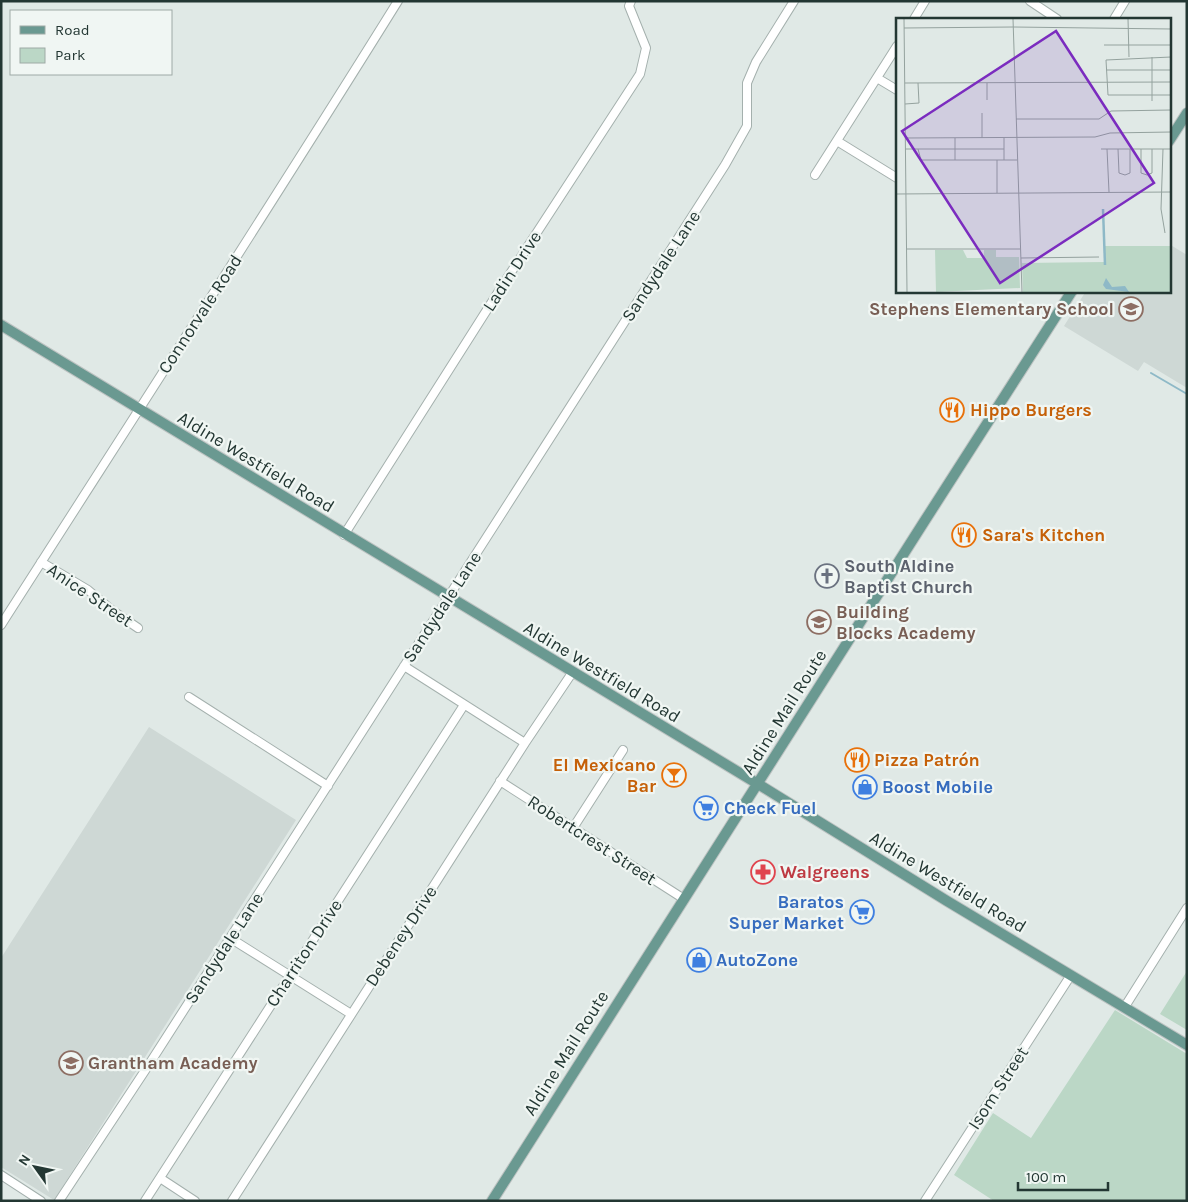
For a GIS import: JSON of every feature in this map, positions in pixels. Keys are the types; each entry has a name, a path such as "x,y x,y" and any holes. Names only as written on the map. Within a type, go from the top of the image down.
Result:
{"main road":[{"path":"1170,140 1187,114"},
{"name":"Aldine Mail Route","path":"492,1201 1071,292"},
{"name":"Aldine Westfield Road","path":"1,325 138,410 1187,1045"}],"street":[{"name":"Connorvale Road","path":"1,625 301,158 398,1"},
{"name":"Ladin Drive","path":"344,535 504,283 640,74 646,48 629,6 631,1"},
{"name":"Sandydale Lane","path":"59,1201 328,786 725,165 747,126 747,83 753,69 794,1"},
{"path":"917,18 925,1"},
{"path":"1030,1 1056,18"},
{"path":"1115,18 1125,1"},
{"path":"815,175 896,48"},
{"path":"877,78 896,89"},
{"path":"836,141 896,177"},
{"name":"Anice Street","path":"41,562 88,590 113,611 138,628"},
{"path":"404,666 525,743"},
{"name":"Debeney Drive","path":"232,1201 525,743 572,673"},
{"path":"189,697 328,786"},
{"name":"Charriton Drive","path":"145,1201 464,705"},
{"path":"572,828 623,750"},
{"name":"Robertcrest Street","path":"500,782 684,899"},
{"path":"1124,1008 1187,908"},
{"path":"230,938 351,1014"},
{"name":"Isom Street","path":"926,1201 1070,975"},
{"path":"1,1175 41,1201"},
{"path":"160,1178 194,1201"}],"shaded area":[{"name":"Stephens Elementary School","path":"1170,245 1187,255 1187,388 1144,362 1138,371 1064,326 1085,292 1170,292"},
{"name":"Grantham Academy","path":"149,727 296,820 54,1200 1,1167 1,958"}],"green space":[{"path":"1187,971 1187,1030 1160,1014"},
{"path":"1115,1010 1187,1054 1187,1201 994,1201 954,1175 993,1113 1031,1138"}],"waterway":[{"path":"1151,373 1187,394"}],"place":[{"name":"Stephens Elementary School","path":"1131,309"},
{"name":"Hippo Burgers","path":"952,410"},
{"name":"Sara's Kitchen","path":"964,535"},
{"name":"South Aldine Baptist Church","path":"827,576"},
{"name":"Building Blocks Academy","path":"819,622"},
{"name":"Pizza Patrón","path":"857,760"},
{"name":"El Mexicano Bar","path":"674,775"},
{"name":"Boost Mobile","path":"865,787"},
{"name":"Check Fuel","path":"706,808"},
{"name":"Walgreens","path":"763,872"},
{"name":"Baratos Super Market","path":"862,912"},
{"name":"AutoZone","path":"699,960"},
{"name":"Grantham Academy","path":"71,1063"}]}
